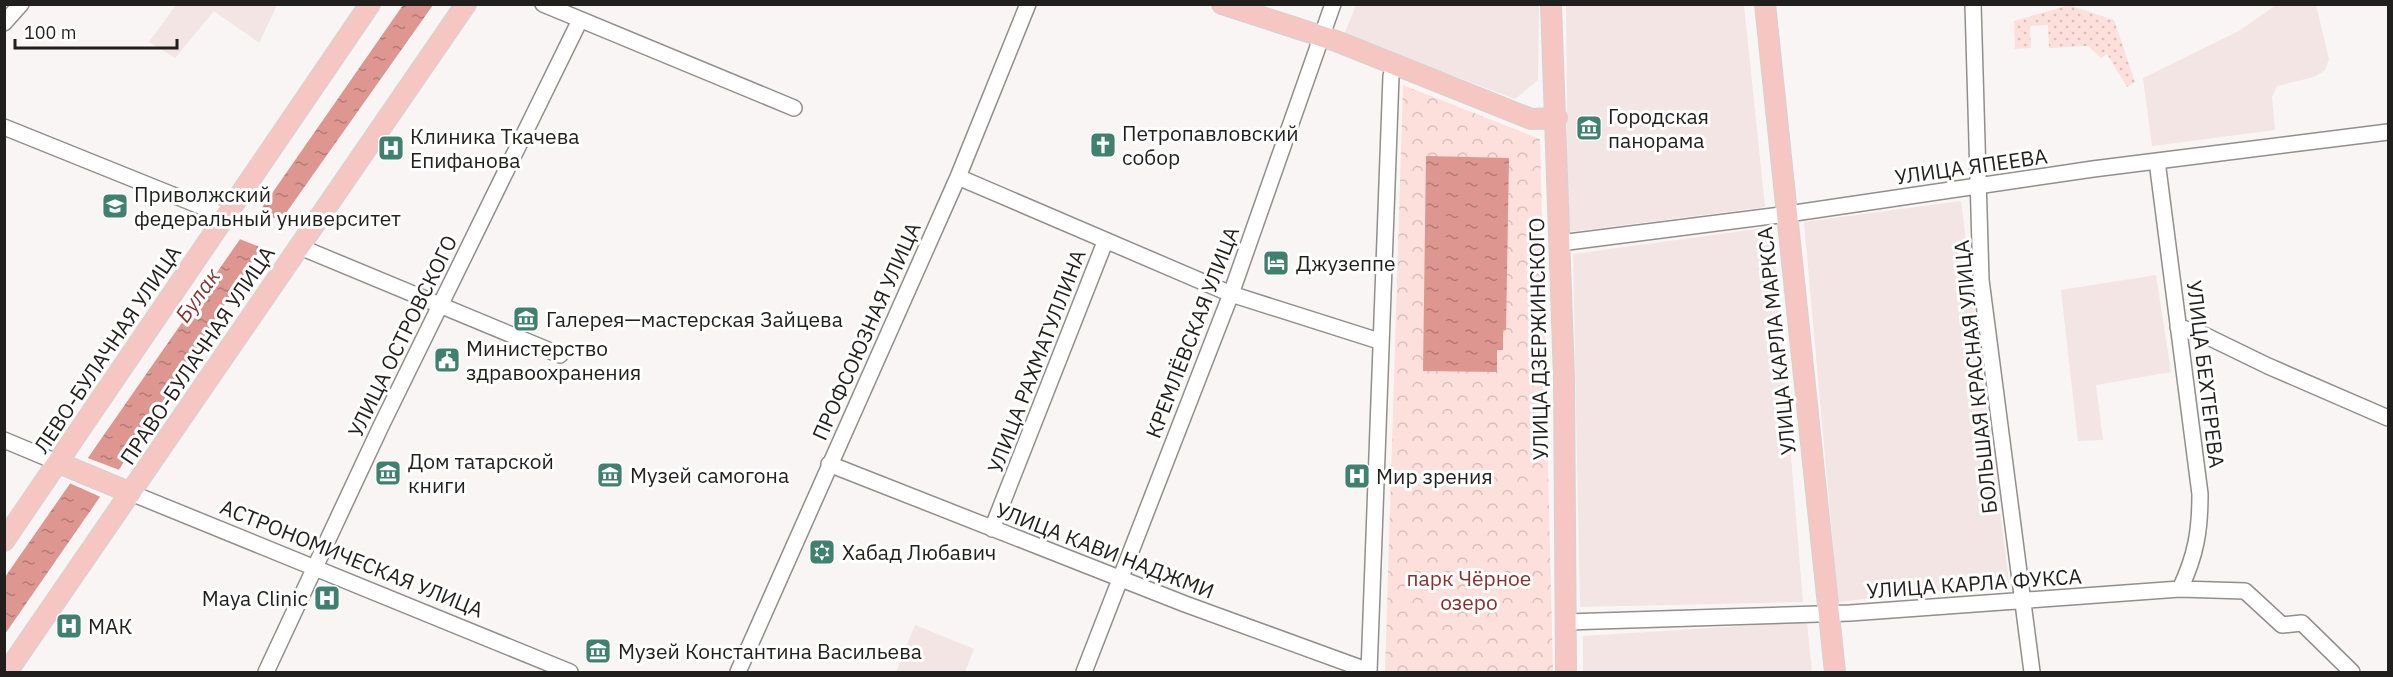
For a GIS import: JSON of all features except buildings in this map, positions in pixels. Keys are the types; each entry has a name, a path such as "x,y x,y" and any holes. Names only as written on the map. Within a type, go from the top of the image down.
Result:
{"main road":[{"name":"ЛЕВО-БУЛАЧНАЯ УЛИЦА","path":"4,541 63,464 225,216 370,4"},
{"name":"ПРАВО-БУЛАЧНАЯ УЛИЦА","path":"7,672 124,490 300,247 466,4"},
{"path":"1222,4 1322,36 1531,119 1557,118"},
{"name":"УЛИЦА ДЗЕРЖИНСКОГО","path":"1551,4 1560,243 1566,672"},
{"name":"УЛИЦА КАРЛА МАРКСА","path":"1757,4 1784,215"},
{"name":"УЛИЦА КАРЛА МАРКСА","path":"1765,4 1824,614 1825,672"},
{"path":"63,464 124,490"},
{"name":"УЛИЦА КАРЛА МАРКСА","path":"1824,614 1835,672"}],"street":[{"path":"4,23 21,4"},
{"path":"543,4 794,108"},
{"name":"ПРОФСОЮЗНАЯ УЛИЦА","path":"738,672 958,177 1028,4"},
{"name":"КРЕМЛЁВСКАЯ УЛИЦА","path":"1084,672 1231,294 1333,4"},
{"name":"БОЛЬШАЯ КРАСНАЯ УЛИЦА","path":"1973,4 1981,280 2032,672"},
{"name":"УЛИЦА ОСТРОВСКОГО","path":"266,672 440,305 580,20"},
{"path":"1369,672 1379,341 1391,76 1394,65"},
{"path":"4,127 225,216"},
{"name":"УЛИЦА ЯПЕЕВА","path":"1560,243 1784,215 2157,161 2388,132"},
{"name":"УЛИЦА БЕХТЕРЕВА","path":"2157,161 2200,494 2200,532 2191,566 2180,589"},
{"path":"958,177 1105,242 1231,294 1379,341"},
{"name":"УЛИЦА РАХМАТУЛЛИНА","path":"992,529 1105,242"},
{"path":"300,247 560,355"},
{"path":"2178,327 2198,332 2268,366 2388,417"},
{"path":"4,440 63,464"},
{"name":"УЛИЦА КАВИ НАДЖМИ","path":"829,464 1119,578 1369,672"},
{"name":"АСТРОНОМИЧЕСКАЯ УЛИЦА","path":"124,490 315,570 570,672"},
{"name":"УЛИЦА КАРЛА ФУКСА","path":"1566,622 1824,614 2180,589 2245,591 2282,625 2302,623 2352,672"}],"shaded area":[{"path":"176,5 277,5 259,43 214,11 175,58 149,42"},
{"path":"1356,5 1539,5 1538,80 1515,99 1344,35"},
{"path":"1566,5 1744,5 1765,207 1568,232"},
{"path":"2276,5 2316,5 2329,59 2325,70 2314,77 2277,86 2272,97 2275,130 2152,146 2143,78 2239,31"},
{"path":"1961,201 2009,583 1838,602 1804,222"},
{"path":"1772,227 1803,602 1580,607 1573,254"},
{"path":"2156,275 2171,372 2096,385 2103,440 2078,441 2061,290"},
{"path":"1807,622 1812,672 1583,672 1583,636"},
{"path":"915,625 974,649 965,672 896,672"}],"green space":[{"path":"2069,5 2114,20 2135,82 2127,87 2107,54 2101,58 2088,46 2049,48 2048,25 2030,26 2031,48 2015,49 2014,21"},
{"name":"парк Чёрное озеро","path":"1403,85 1540,139 1553,672 1385,672"}],"water":[{"name":"Булак","path":"403,5 433,5 257,254 120,468 5,634 5,577"},
{"path":"1426,156 1509,158 1506,330 1503,330 1503,350 1497,350 1497,372 1423,371"}],"pier":[{"path":"257,211 284,222 265,249 237,238"},
{"path":"85,457 122,471 103,498 67,482"}],"place":[{"name":"Городская панорама","path":"1589,128"},
{"name":"Петропавловский собор","path":"1103,145"},
{"name":"Клиника Ткачева Епифанова","path":"391,148"},
{"name":"Приволжский федеральный университет","path":"115,206"},
{"name":"Джузеппе","path":"1276,263"},
{"name":"Галерея—мастерская Зайцева","path":"526,319"},
{"name":"Министерство здравоохранения","path":"447,360"},
{"name":"Дом татарской книги","path":"388,473"},
{"name":"Музей самогона","path":"610,475"},
{"name":"Мир зрения","path":"1357,476"},
{"name":"Хабад Любавич","path":"822,552"},
{"name":"Maya Clinic","path":"327,598"},
{"name":"МАК","path":"69,626"},
{"name":"Музей Константина Васильева","path":"598,651"}]}
